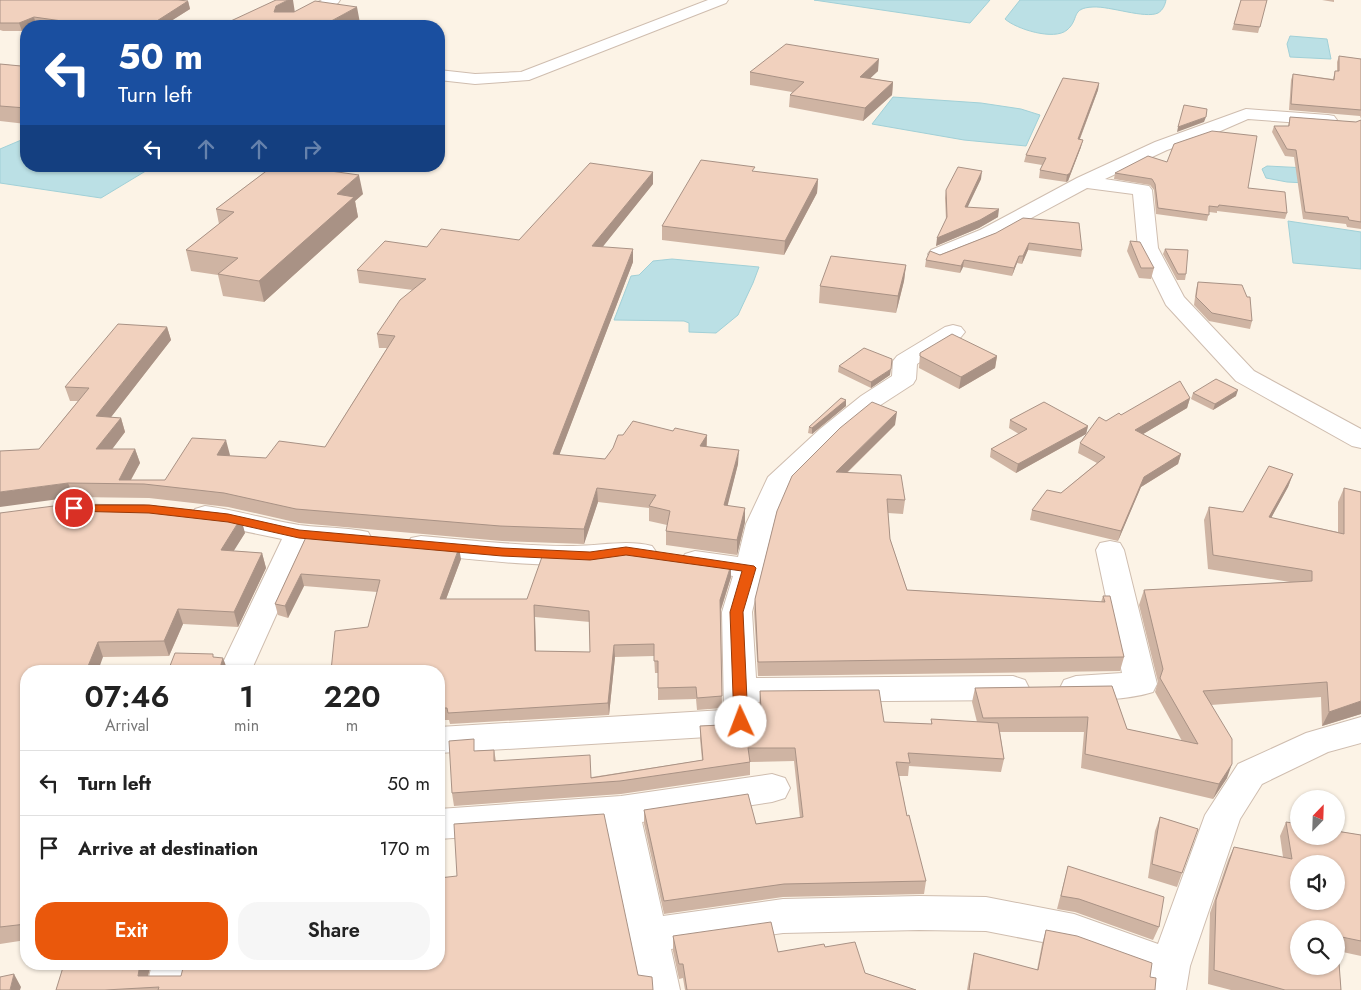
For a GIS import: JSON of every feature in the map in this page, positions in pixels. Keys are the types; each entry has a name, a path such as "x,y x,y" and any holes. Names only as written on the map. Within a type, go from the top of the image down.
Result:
{"street":[{"path":"296,20 333,0"},
{"path":"445,76 475,79 523,77 721,0"},
{"path":"938,254 988,234 1084,182 1160,146 1203,132 1246,114 1344,122"},
{"path":"1084,182 1142,190 1148,248 1174,300 1244,376 1361,440"},
{"path":"445,740 741,722 737,612 760,524 778,483 829,434 870,401 904,379 905,361 952,332"},
{"path":"179,512 228,518 299,534 502,552 590,556 626,551 750,568"},
{"path":"238,665 299,534"},
{"path":"740,690 1101,687 1140,684 1110,550"},
{"path":"648,935 783,916 919,913 986,914 1074,931 1168,978 1223,815 1250,774 1318,742 1361,730"},
{"path":"445,824 621,811 772,788"},
{"path":"621,811 660,990"},
{"path":"166,990 171,970"}],"water":[{"path":"814,0 990,0 970,23"},
{"path":"1020,0 1166,0 1158,13 1152,14 1100,7 1081,9 1067,30 1061,33 1045,34 1026,30 1005,19"},
{"path":"1290,36 1327,39 1331,59 1290,57 1287,44"},
{"path":"893,97 981,103 1021,109 1040,115 1026,146 964,140 872,124"},
{"path":"20,141 20,172 144,172 101,198 0,183 0,149"},
{"path":"1267,166 1307,168 1325,184 1287,182 1266,178 1262,169"},
{"path":"1288,221 1361,232 1361,269 1293,263"},
{"path":"672,259 759,267 738,315 716,333 689,332 689,323 684,321 614,320 631,276 639,275 653,261"}],"building":[{"path":"0,0 188,1 158,20 55,20 34,17 20,20 19,23 0,23"},
{"path":"276,0 288,0 276,6 274,12 294,12 315,1 357,7 333,20 233,20"},
{"path":"1241,0 1267,0 1260,27 1234,24"},
{"path":"786,44 879,59 860,77 893,82 865,108 790,95 804,82 750,72"},
{"path":"1339,56 1361,59 1361,110 1291,104 1293,74 1334,80 1335,71 1339,71"},
{"path":"0,64 20,66 20,108 0,106"},
{"path":"1063,78 1099,83 1078,139 1083,140 1070,173 1067,175 1040,170 1046,158 1026,155"},
{"path":"1184,105 1207,109 1206,117 1178,127"},
{"path":"1290,117 1356,122 1361,120 1361,222 1349,220 1348,217 1305,212 1296,150 1287,149 1274,126 1289,126"},
{"path":"1212,131 1257,136 1248,188 1285,192 1287,213 1219,205 1218,207 1209,206 1209,215 1158,208 1155,184 1152,179 1115,173 1148,156 1167,162 1174,144"},
{"path":"701,160 755,167 752,171 818,179 785,241 662,226"},
{"path":"590,163 653,172 592,246 633,249 553,454 605,459 613,448 618,435 623,435 633,421 673,431 675,428 707,435 700,446 739,450 724,505 745,508 737,540 666,531 670,511 649,506 656,495 597,488 584,529 500,526 296,509 224,493 144,484 68,483 0,492 0,451 39,449 89,388 65,387 118,324 167,327 96,416 121,418 96,449 135,449 119,480 165,480 192,438 226,440 217,455 266,458 279,441 325,447 395,336 377,334 400,300 426,279 357,270 385,241 427,247 441,229 519,240"},
{"path":"958,167 982,171 965,207 999,209 980,220 937,238 947,217 946,190"},
{"path":"265,172 338,172 359,175 337,194 354,197 259,281 218,274 238,258 186,250 234,212 216,209"},
{"path":"1023,218 1079,223 1082,250 1029,243 1023,256 1019,256 1014,268 964,260 961,266 926,260 930,251 940,255 996,233"},
{"path":"1130,241 1140,242 1154,268 1141,268"},
{"path":"1165,249 1188,250 1186,274 1178,274"},
{"path":"831,256 906,265 898,296 820,286"},
{"path":"1198,282 1242,285 1247,297 1250,297 1252,321 1212,313 1196,297"},
{"path":"952,334 997,356 961,377 920,356 920,353"},
{"path":"864,348 892,359 891,369 871,382 839,366"},
{"path":"1216,379 1238,390 1215,404 1193,393"},
{"path":"1180,381 1190,398 1135,430 1181,454 1144,477 1121,531 1032,510 1047,490 1061,493 1105,457 1080,443 1099,417 1106,421 1119,413 1121,415"},
{"path":"841,398 846,400 812,428 809,427"},
{"path":"872,402 897,412 836,472 901,475 905,500 887,499 890,539 907,590 1105,602 1103,596 1110,596 1124,657 758,662 755,599 777,511 792,476 840,428"},
{"path":"1044,402 1088,426 1018,464 991,449 1027,429 1010,420"},
{"path":"1269,466 1293,474 1269,517 1344,534 1344,488 1361,492 1361,701 1329,712 1327,682 1203,691 1232,739 1232,764 1219,784 1085,754 1088,717 983,718 975,688 1112,686 1127,729 1198,744 1160,678 1163,669 1144,590 1312,581 1312,571 1213,555 1209,507 1243,512"},
{"path":"69,504 144,505 224,514 241,518 221,550 262,553 234,612 178,609 164,641 98,642 88,665 20,665 20,925 0,927 0,513"},
{"path":"307,535 459,548 440,599 527,599 543,554 589,556 626,550 731,565 720,600 722,696 697,698 696,687 658,688 658,661 654,661 654,644 614,645 608,703 448,713 447,708 445,708 445,665 332,665 335,631 368,627 380,580 301,574 285,606 275,604","holes":["534,605 589,611 590,652 535,651"]},
{"path":"175,653 213,654 213,657 223,658 221,665 170,665"},
{"path":"879,690 884,722 932,724 931,719 998,723 1004,759 908,753 910,763 896,762 907,816 909,815 926,881 784,884 664,901 644,810 748,794 756,824 803,817 795,748 748,748 750,762 620,781 452,793 449,741 474,739 474,751 494,750 494,761 590,755 591,778 703,760 700,726 742,724 754,720 761,709 760,691"},
{"path":"604,814 638,975 652,977 653,990 158,990 159,987 56,990 62,970 139,970 138,976 181,976 182,970 445,970 445,877 457,876 454,824"},
{"path":"1160,817 1198,829 1182,873 1152,864"},
{"path":"1286,822 1290,823 1290,845 1345,845 1345,832 1361,835 1361,941 1345,938 1345,920 1290,920 1290,975 1340,975 1341,990 1285,990 1214,970 1216,900 1234,847 1290,859 1290,910 1345,910 1345,855 1291,855"},
{"path":"1068,866 1164,897 1159,927 1079,899 1061,896"},
{"path":"771,922 778,952 824,944 825,947 855,942 865,973 916,990 687,990 683,964 679,964 673,936"},
{"path":"1046,930 1077,936 1152,963 1150,977 1156,978 1155,990 969,990 974,953 1038,970"},
{"path":"14,974 10,990 0,990 0,977"}],"route":[{"path":"74,508 149,509 228,518 299,534 397,543 502,552 590,556 626,551 750,568 737,612 741,722"}]}
